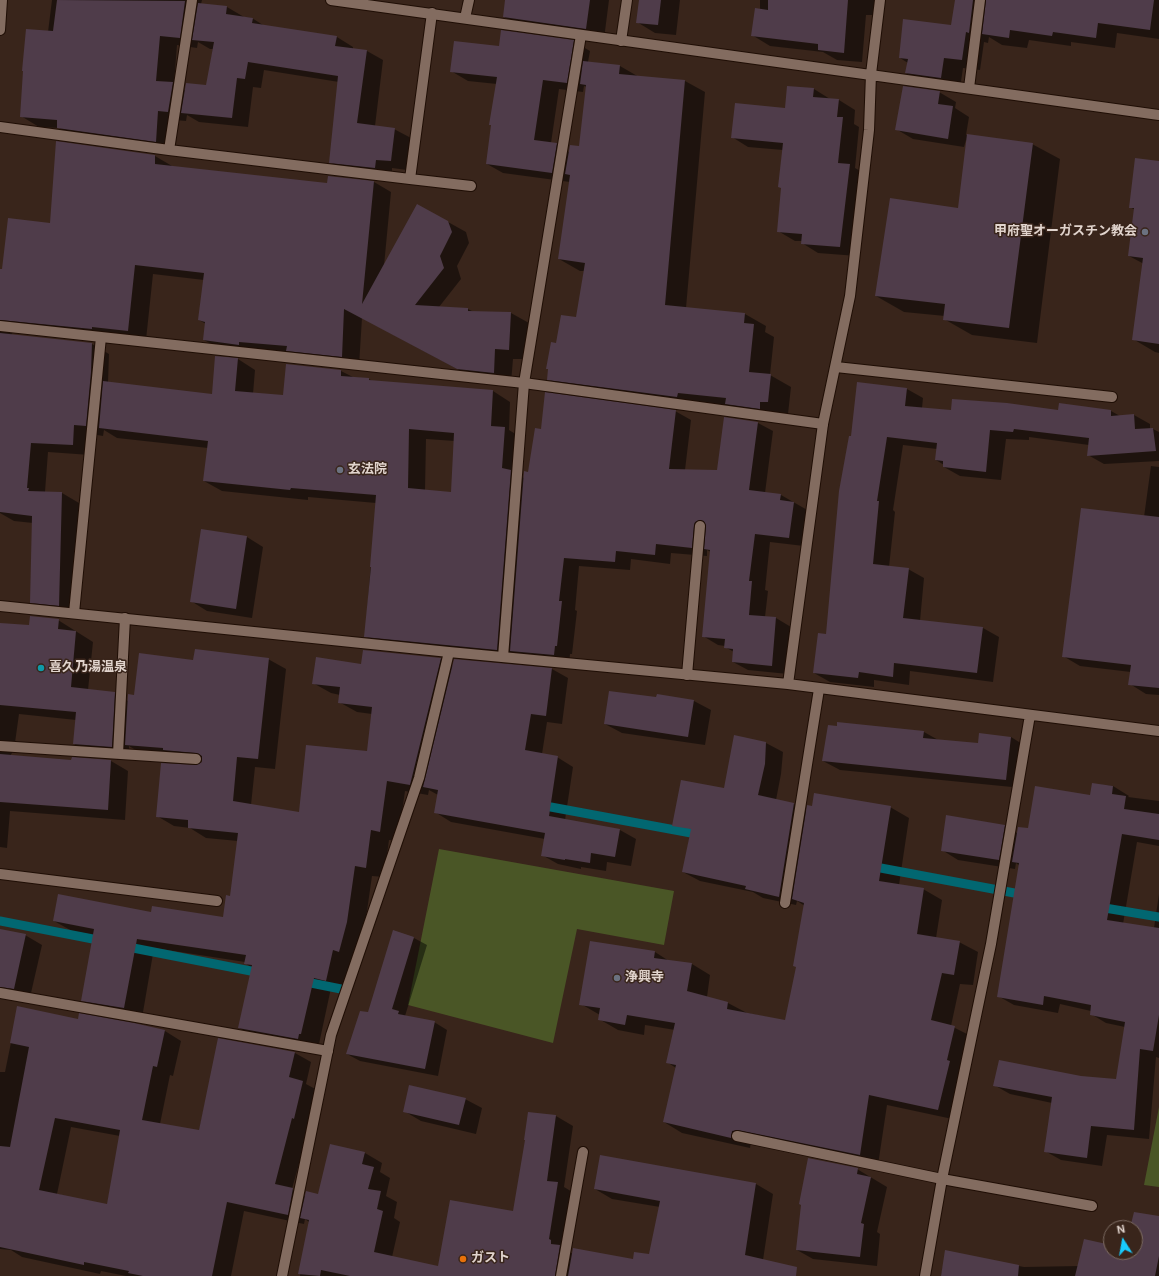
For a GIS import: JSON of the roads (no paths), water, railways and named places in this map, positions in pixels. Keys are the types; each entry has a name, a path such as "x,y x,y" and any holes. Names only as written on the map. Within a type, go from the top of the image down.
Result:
{"street":[{"path":"0,30 2,0"},
{"path":"169,150 192,0"},
{"path":"331,0 392,4 432,13 621,41 1159,114"},
{"path":"466,18 469,0"},
{"path":"621,41 627,0"},
{"path":"788,684 823,424 850,296 869,130 871,74 880,0"},
{"path":"969,88 980,0"},
{"path":"410,179 432,13"},
{"path":"503,657 524,383 550,231 580,35"},
{"path":"0,127 169,150 471,186"},
{"path":"0,326 524,383 823,424"},
{"path":"74,613 101,337"},
{"path":"836,367 1112,397"},
{"path":"687,675 700,526"},
{"path":"0,606 449,652 788,684 1159,731"},
{"path":"118,754 125,618"},
{"path":"282,1276 334,1027 419,778 449,652"},
{"path":"785,903 819,689"},
{"path":"925,1276 942,1179 991,944 1030,715"},
{"path":"0,746 196,760"},
{"path":"0,874 217,901"},
{"path":"0,993 328,1051"},
{"path":"737,1136 942,1179 1092,1206"},
{"path":"561,1276 583,1152"}],"waterway":[{"path":"540,805 702,835"},
{"path":"870,866 1025,895"},
{"path":"1099,907 1159,917"},
{"path":"0,921 103,941"},
{"path":"123,946 261,973"},
{"path":"301,981 346,990"}],"place":[{"name":"甲府聖オーガスチン教会","path":"1145,232"},
{"name":"玄法院","path":"340,470"},
{"name":"喜久乃湯温泉","path":"41,668"},
{"name":"浄興寺","path":"617,978"},
{"name":"ガスト","path":"463,1259"}]}
